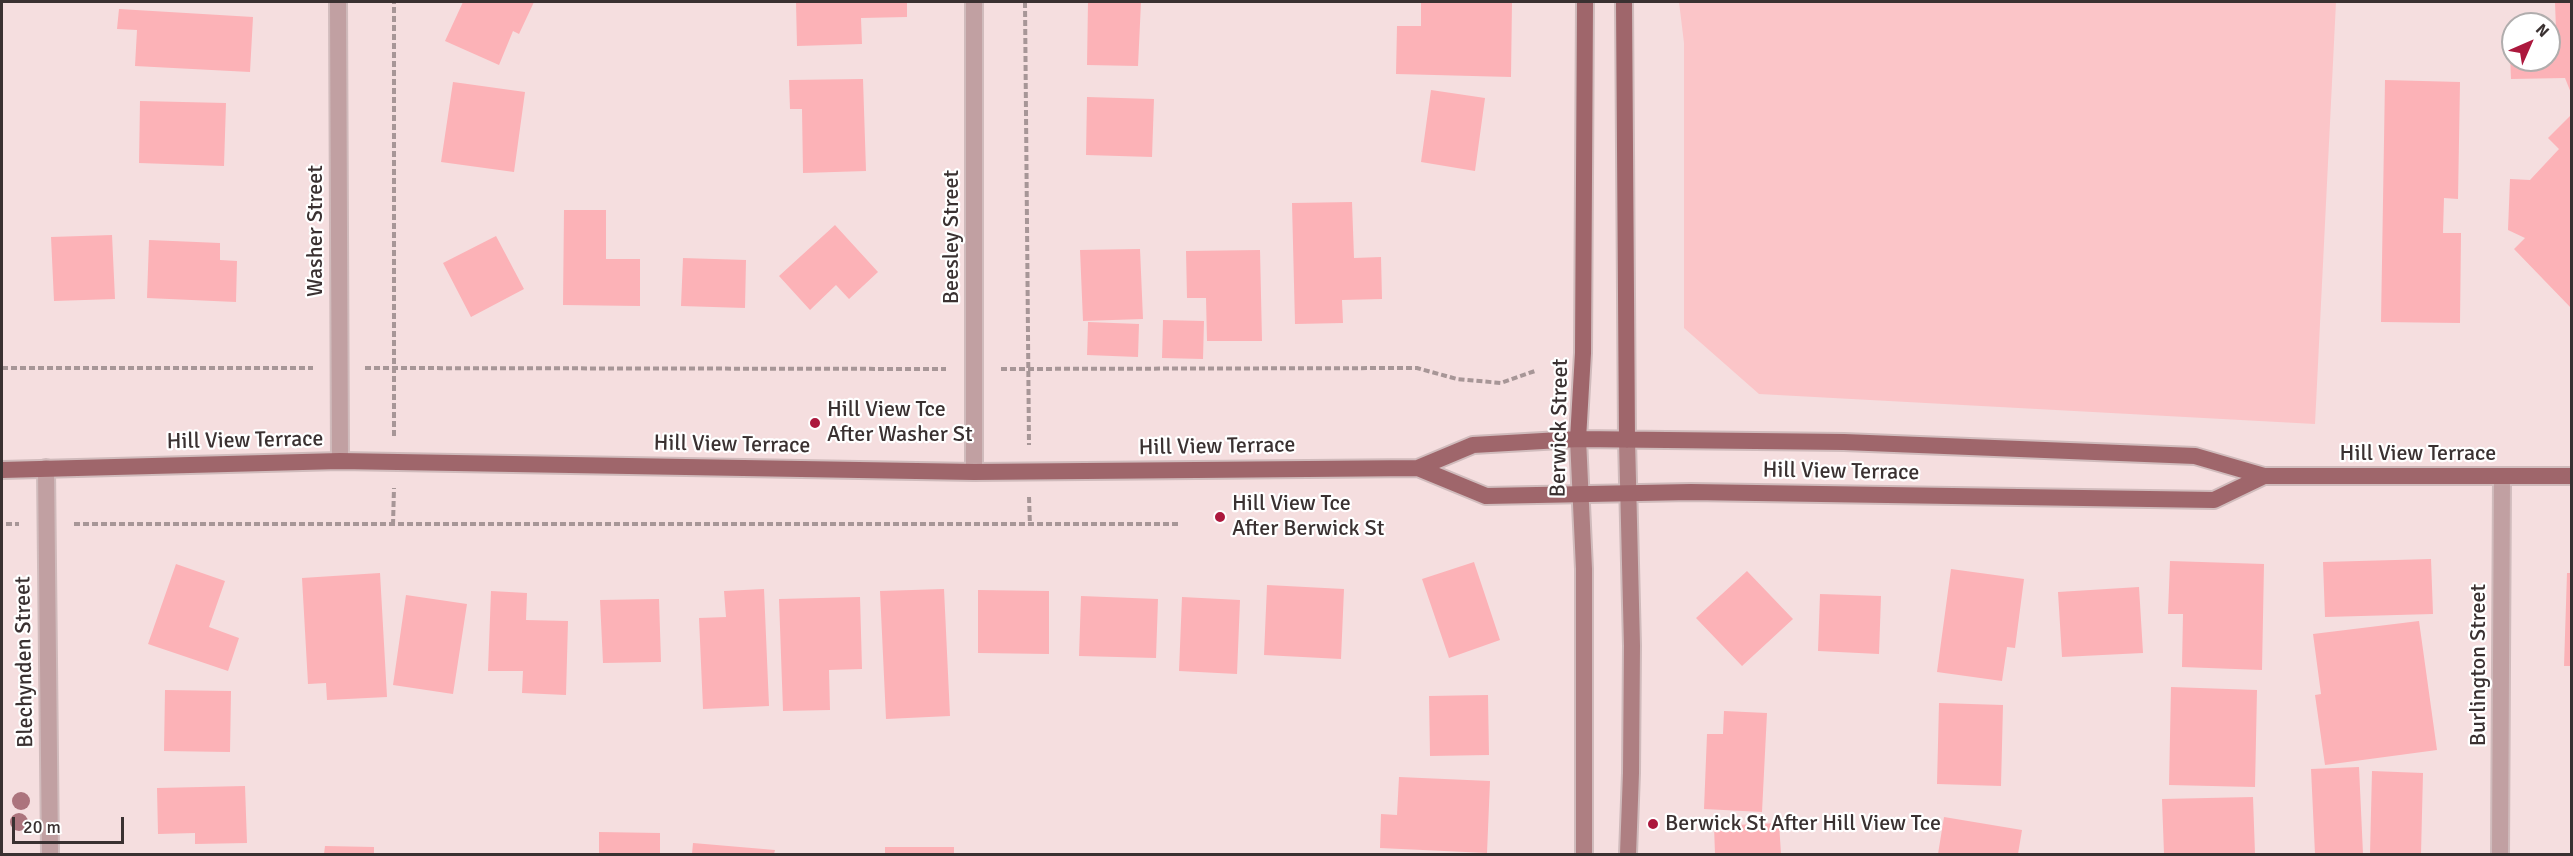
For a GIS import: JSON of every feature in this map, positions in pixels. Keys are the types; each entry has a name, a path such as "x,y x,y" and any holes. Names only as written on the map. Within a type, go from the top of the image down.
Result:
{"main road":[{"name":"Berwick Street","path":"1584,855 1584,568 1578,439 1583,353 1585,2"},
{"path":"1624,2 1632,657 1628,855"},
{"name":"Hill View Terrace","path":"2,470 340,461 974,472 1418,468 1473,445 1578,439 1844,442 2195,456 2264,476 2571,476"},
{"name":"Hill View Terrace","path":"2,463 46,468"},
{"name":"Hill View Terrace","path":"1418,468 1486,496 1629,492 2214,500 2264,476"}],"street":[{"name":"Washer Street","path":"338,2 340,461"},
{"name":"Beesley Street","path":"974,2 974,472"},
{"name":"Blechynden Street","path":"46,468 50,855"},
{"name":"Burlington Street","path":"2500,855 2502,476"}],"path":[{"path":"393,525 394,2"},
{"path":"1025,2 1030,526"},
{"path":"2,368 1416,368 1456,379 1501,383 1535,371"},
{"path":"6,524 1030,526 1178,524"}],"shaded area":[{"path":"1679,2 2336,2 2315,424 1759,394 1684,328 1684,43"}],"building":[{"path":"463,2 534,2 519,34 513,31 499,65 445,41"},
{"path":"796,2 907,2 907,17 861,18 862,44 797,46"},
{"path":"1088,2 1141,2 1138,66 1087,65"},
{"path":"1421,2 1512,2 1511,77 1396,74 1397,26 1421,26"},
{"path":"2555,2 2572,2 2571,93 2565,78 2511,79 2511,72 2561,72 2561,12 2555,12"},
{"path":"119,9 253,17 250,72 135,66 137,30 117,29"},
{"path":"863,79 866,171 803,173 802,109 790,109 789,80"},
{"path":"2385,80 2460,82 2458,199 2444,198 2443,233 2461,233 2460,323 2381,322"},
{"path":"453,82 525,92 514,172 441,162"},
{"path":"1431,90 1485,98 1475,171 1421,162"},
{"path":"1087,97 1154,99 1152,157 1086,155"},
{"path":"140,101 226,103 224,166 139,163"},
{"path":"2572,114 2572,309 2514,249 2525,238 2508,230 2510,179 2530,180 2559,149 2548,138"},
{"path":"1352,202 1354,258 1381,257 1382,299 1342,300 1343,323 1295,324 1292,203"},
{"path":"564,210 606,210 606,259 640,259 640,306 563,305"},
{"path":"835,225 878,272 849,299 836,285 810,310 779,276"},
{"path":"112,235 115,299 54,301 51,237"},
{"path":"496,236 524,289 471,317 443,263"},
{"path":"149,240 220,243 220,260 237,261 236,302 147,298"},
{"path":"1140,249 1143,319 1083,321 1080,250"},
{"path":"1260,250 1262,341 1207,341 1206,298 1187,298 1186,251"},
{"path":"683,258 746,260 745,308 681,306"},
{"path":"1163,320 1204,321 1203,359 1162,358"},
{"path":"1088,322 1139,324 1138,357 1087,355"},
{"path":"2431,559 2433,614 2325,617 2323,562"},
{"path":"2170,561 2264,564 2262,670 2182,667 2183,614 2168,614"},
{"path":"1474,562 1500,640 1449,658 1422,579"},
{"path":"176,564 225,581 209,627 239,638 228,671 148,644"},
{"path":"1951,569 2024,579 2015,648 2007,647 2002,681 1937,672"},
{"path":"1747,571 1793,619 1742,666 1696,618"},
{"path":"380,573 387,697 327,700 326,683 308,684 302,578"},
{"path":"2567,573 2572,573 2572,666 2564,666"},
{"path":"1267,585 1344,589 1341,659 1264,655"},
{"path":"2139,587 2143,653 2062,657 2058,592"},
{"path":"764,589 769,706 703,709 699,618 726,617 724,591"},
{"path":"944,589 950,716 886,719 880,591"},
{"path":"978,590 1049,591 1049,654 978,653"},
{"path":"491,591 527,593 526,620 568,621 566,695 522,693 523,671 488,671"},
{"path":"1820,594 1881,596 1879,654 1818,651"},
{"path":"406,595 467,604 453,694 393,685"},
{"path":"1081,596 1158,599 1156,658 1079,656"},
{"path":"860,597 862,669 829,670 830,710 783,711 779,599"},
{"path":"1182,597 1240,600 1237,674 1179,671"},
{"path":"659,599 661,662 603,663 600,600"},
{"path":"2419,621 2437,750 2325,765 2315,695 2321,694 2313,634"},
{"path":"2171,687 2257,690 2255,787 2169,785"},
{"path":"165,690 231,691 230,752 164,751"},
{"path":"1488,695 1489,755 1430,756 1429,696"},
{"path":"1939,703 2003,705 2001,786 1937,784"},
{"path":"1724,711 1767,713 1762,812 1704,809 1707,734 1723,734"},
{"path":"2359,767 2363,854 2315,854 2311,769"},
{"path":"2372,771 2423,773 2421,854 2370,854"},
{"path":"1399,777 1490,781 1487,853 1380,848 1381,814 1397,815"},
{"path":"245,786 247,843 195,844 195,833 158,834 157,788"},
{"path":"2253,797 2255,854 2164,854 2162,799"},
{"path":"1944,817 2022,830 2018,854 1938,854"},
{"path":"1779,823 1781,854 1715,854 1714,826"},
{"path":"599,832 660,833 660,854 599,854"},
{"path":"693,843 775,850 774,854 692,854"},
{"path":"325,846 374,847 374,854 324,854"},
{"path":"885,847 954,847 954,854 885,854"}],"place":[{"name":"Hill View Tce After Washer St","path":"815,423"},
{"name":"Hill View Tce After Berwick St","path":"1220,517"},
{"name":"Berwick St After Hill View Tce","path":"1653,824"}]}
